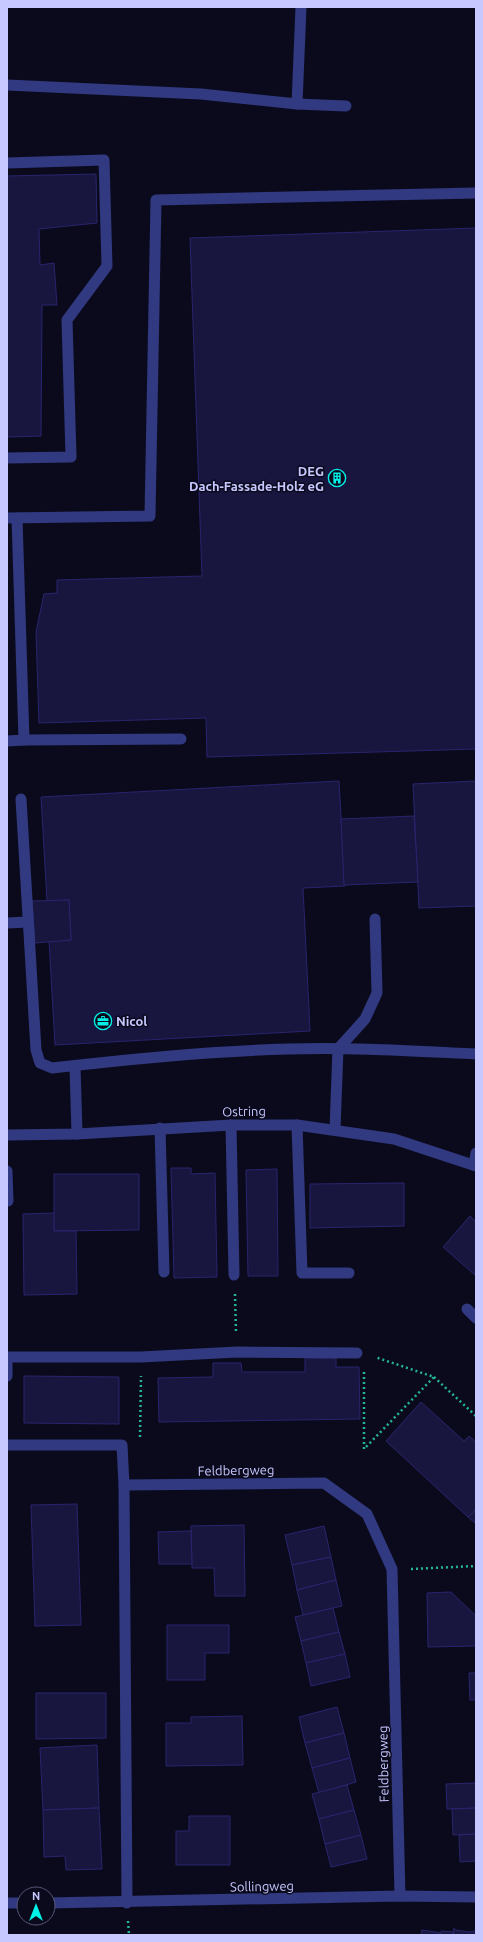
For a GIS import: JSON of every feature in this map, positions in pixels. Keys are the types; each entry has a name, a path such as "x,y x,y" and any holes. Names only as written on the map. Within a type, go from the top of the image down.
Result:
{"street":[{"path":"297,104 301,7"},
{"path":"7,85 201,94 297,104 346,106"},
{"path":"7,163 104,160 106,266 68,320 71,457 7,458"},
{"path":"24,740 12,518 150,516 156,200 476,193"},
{"path":"7,741 181,739"},
{"path":"21,799 27,922 36,1050 40,1063 52,1068 173,1055 288,1049 338,1049 476,1054"},
{"path":"334,1129 338,1049 365,1019 377,993 375,919"},
{"path":"7,923 27,922"},
{"path":"75,1066 77,1134"},
{"path":"231,1125 234,1276"},
{"name":"Ostring","path":"7,1135 77,1134 231,1125 297,1125 334,1129 394,1139 475,1165"},
{"path":"297,1125 302,1273 348,1273"},
{"path":"160,1128 164,1272"},
{"path":"475,1165 476,1153"},
{"path":"7,1171 8,1201"},
{"path":"467,1309 476,1318"},
{"path":"7,1376 7,1357 141,1357 237,1352 360,1353"},
{"path":"7,1445 122,1445 124,1485 127,1903"},
{"name":"Feldbergweg","path":"124,1485 324,1483 367,1514 392,1569 400,1896"},
{"name":"Sollingweg","path":"56,1903 127,1903 400,1896 476,1897"}],"path":[{"path":"234,1276 237,1352"},
{"path":"434,1377 364,1450 360,1353 434,1377 476,1416"},
{"path":"140,1440 141,1357"},
{"path":"392,1569 476,1566"}],"building":[{"path":"96,174 97,223 39,229 40,265 54,263 57,305 42,305 41,436 7,437 7,176"},
{"name":"DEG Dach-Fassade-Holz eG","path":"476,228 476,749 207,757 206,718 39,723 36,632 44,594 57,593 57,580 202,576 190,238"},
{"path":"339,781 345,886 303,888 310,1031 55,1045 49,941 71,940 69,900 47,901 41,797"},
{"path":"476,781 476,906 419,908 413,784"},
{"path":"414,816 418,882 344,885 341,819"},
{"path":"69,900 71,940 35,943 32,901"},
{"path":"171,1168 191,1168 191,1174 215,1173 217,1277 174,1278"},
{"path":"277,1169 278,1276 248,1276 246,1170"},
{"path":"54,1174 139,1174 139,1230 54,1231"},
{"path":"404,1183 404,1226 310,1228 310,1184"},
{"path":"54,1213 54,1231 76,1231 77,1294 24,1295 23,1214"},
{"path":"470,1216 476,1222 476,1276 443,1247"},
{"path":"305,1358 336,1358 336,1367 359,1367 360,1419 159,1422 158,1378 213,1377 213,1363 241,1363 242,1372 305,1372"},
{"path":"24,1376 119,1377 119,1424 24,1423"},
{"path":"421,1402 464,1441 469,1436 476,1442 476,1509 468,1517 386,1441"},
{"path":"77,1504 81,1625 35,1626 31,1505"},
{"path":"476,1509 476,1524 468,1517"},
{"path":"244,1525 245,1596 215,1596 214,1568 192,1568 191,1526"},
{"path":"324,1526 331,1557 292,1565 285,1535"},
{"path":"191,1531 192,1564 159,1564 158,1532"},
{"path":"331,1557 336,1580 297,1590 292,1565"},
{"path":"336,1580 342,1606 303,1615 297,1590"},
{"path":"451,1592 476,1616 476,1646 428,1647 427,1593"},
{"path":"333,1608 339,1632 301,1641 295,1617"},
{"path":"167,1625 229,1625 229,1653 205,1653 205,1680 167,1680"},
{"path":"339,1632 345,1654 306,1663 301,1641"},
{"path":"345,1654 350,1677 311,1686 306,1663"},
{"path":"469,1673 476,1673 476,1700 470,1700"},
{"path":"36,1693 106,1693 106,1738 36,1739"},
{"path":"337,1707 344,1733 305,1743 299,1717"},
{"path":"242,1716 243,1765 166,1766 166,1723 191,1723 191,1717"},
{"path":"344,1733 350,1758 312,1768 305,1743"},
{"path":"97,1745 99,1808 43,1810 40,1748"},
{"path":"350,1758 356,1782 319,1793 312,1768"},
{"path":"476,1783 476,1808 447,1809 446,1784"},
{"path":"347,1785 354,1810 319,1819 312,1794"},
{"path":"99,1808 102,1869 66,1870 65,1856 44,1857 43,1810"},
{"path":"476,1808 476,1834 453,1835 452,1809"},
{"path":"354,1810 361,1835 325,1844 319,1819"},
{"path":"189,1816 230,1816 230,1865 176,1865 176,1831 189,1831"},
{"path":"476,1834 476,1861 460,1862 459,1835"},
{"path":"361,1835 367,1859 331,1867 325,1844"},
{"path":"454,1928 455,1930 469,1932 476,1931 476,1935 453,1935"},
{"path":"422,1930 441,1933 441,1935 421,1935"},
{"path":"441,1931 453,1932 453,1935 441,1935"}],"place":[{"name":"DEG Dach-Fassade-Holz eG","path":"337,478"},
{"name":"Nicol","path":"103,1021"}]}
